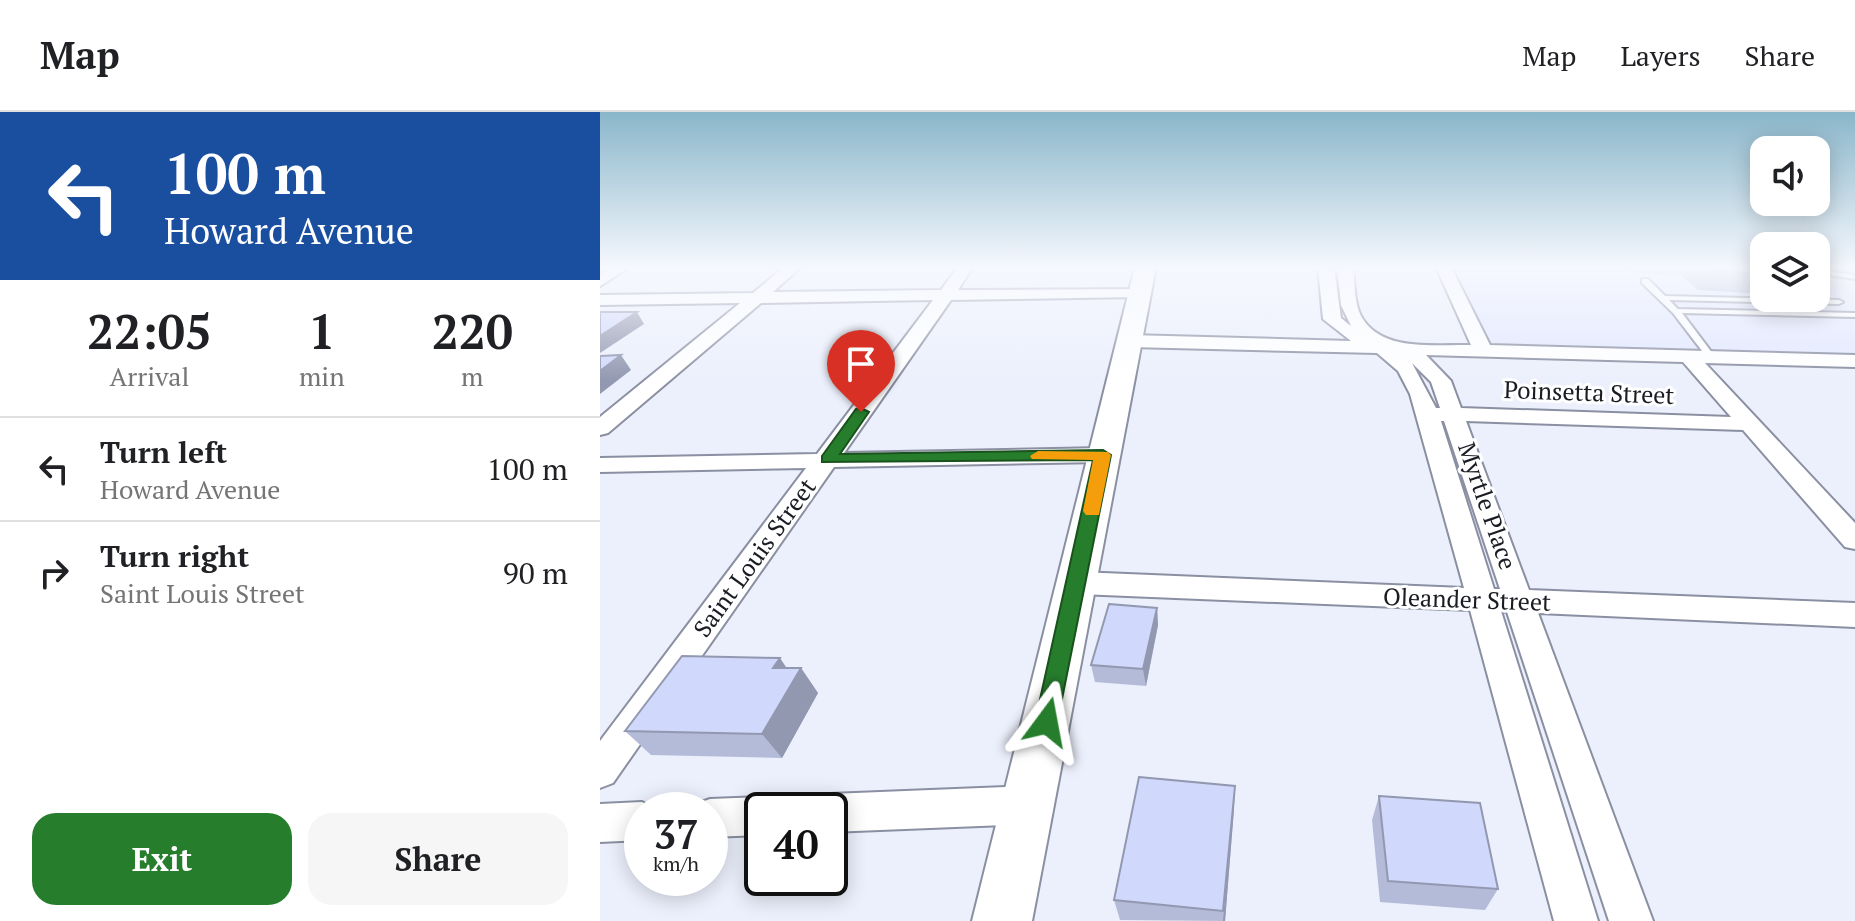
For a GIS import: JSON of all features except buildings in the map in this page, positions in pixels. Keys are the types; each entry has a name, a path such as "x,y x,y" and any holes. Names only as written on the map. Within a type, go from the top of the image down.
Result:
{"street":[{"path":"600,428 749,305"},
{"name":"Saint Louis Street","path":"600,771 940,305"},
{"path":"1002,921 1079,583 1103,455 1138,305"},
{"name":"Myrtle Place","path":"1330,305 1332,319 1352,338 1392,348"},
{"name":"Myrtle Place","path":"1352,305 1354,319 1373,338 1392,348 1442,414 1520,603 1631,921"},
{"path":"1461,305 1483,351"},
{"path":"1130,341 1855,361"},
{"path":"1701,358 1747,424 1855,540"},
{"name":"Myrtle Place","path":"1442,414 1482,601 1576,921"},
{"name":"Poinsetta Street","path":"1442,414 1747,424"},
{"path":"600,465 1103,455"},
{"name":"Oleander Street","path":"1079,583 1855,615"},
{"path":"848,812 1028,805"},
{"path":"600,823 624,822"}],"lane":[{"path":"1670,305 1701,358"},
{"path":"1676,311 1855,314"}],"shaded area":[{"path":"1469,305 1750,305 1750,312 1830,312 1830,305 1854,305 1855,357 1489,346"}],"slow traffic":[{"path":"1038,456 1103,455 1092,511"}],"route":[{"path":"861,412 828,459 1103,455 1079,583 1047,722"}]}
